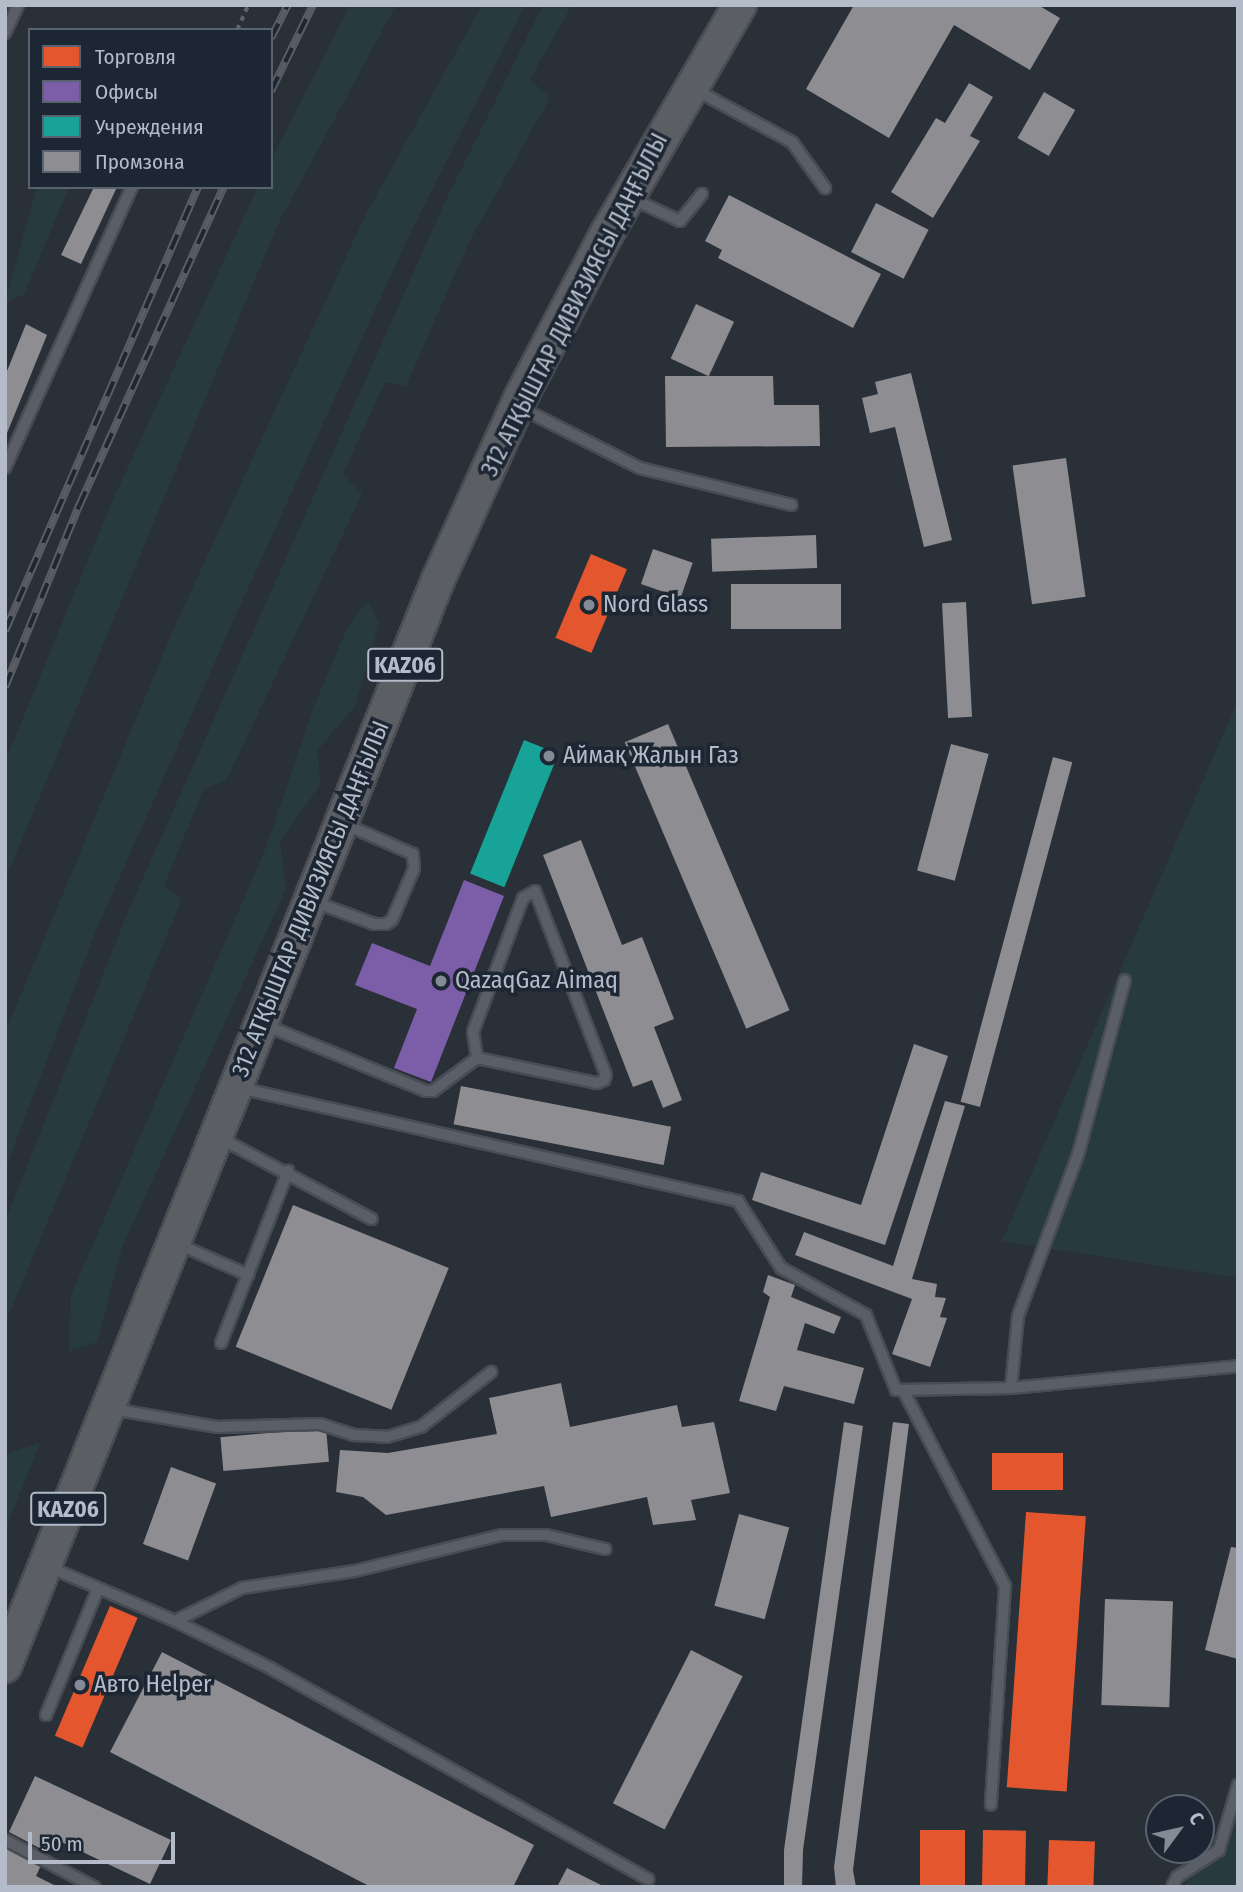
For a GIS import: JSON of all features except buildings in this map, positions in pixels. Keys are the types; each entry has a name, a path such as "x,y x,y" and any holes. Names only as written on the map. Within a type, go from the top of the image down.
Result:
{"highway":[{"name":"312 АТҚЫШТАР ДИВИЗИЯСЫ ДАҢҒЫЛЫ","path":"5,1666 438,580 517,406 628,196 740,5"}],"lane":[{"path":"5,33 18,5"},
{"path":"690,88 792,142 825,188"},
{"path":"5,468 131,189"},
{"path":"628,196 680,221 702,194"},
{"path":"517,406 640,468 792,505"},
{"path":"311,901 374,924 386,924 392,920 414,869 413,854 342,823"},
{"path":"261,1024 426,1091 433,1091 477,1058 597,1083 606,1075 535,891 523,898 473,1032 477,1058"},
{"path":"1011,1388 1018,1317 1078,1155 1125,980"},
{"path":"236,1087 738,1201 781,1268 866,1315 896,1390 1011,1388 1238,1366"},
{"path":"216,1136 288,1171 372,1219"},
{"path":"221,1342 288,1171"},
{"path":"174,1242 248,1275"},
{"path":"108,1409 217,1427 320,1424 354,1435 387,1437 422,1426 491,1372"},
{"path":"903,1390 1005,1586 991,1805"},
{"path":"175,1621 242,1588 355,1571 502,1535 546,1535 605,1549"},
{"path":"45,1565 175,1621 272,1669 648,1879"},
{"path":"46,1715 98,1588"},
{"path":"1172,1887 1177,1877 1219,1850 1238,1785"},
{"path":"5,1840 94,1887"}],"path":[{"path":"238,28 248,5"}],"green space":[{"path":"350,5 396,5 278,224 5,880 5,762 111,504 257,189 273,189 273,156"},
{"path":"482,5 525,5 407,240 234,619 97,928 5,1170 5,1033 9,1023 174,628 365,216"},
{"path":"543,5 572,5 530,79 550,98 470,240 406,386 385,382 343,474 362,494 226,781 204,788 164,886 182,899 5,1324 5,1222 127,914 444,204"},
{"path":"36,189 68,189 24,295 5,302"},
{"path":"368,601 379,624 355,706 318,750 320,785 280,841 286,889 122,1247 97,1342 69,1351 71,1295 265,850 315,704 348,626"},
{"path":"1238,700 1238,1278 1002,1241"},
{"path":"40,1443 5,1531 5,1462 9,1453"},
{"path":"1238,1817 1238,1887 1185,1887 1192,1864 1215,1864 1215,1836"}],"railway":[{"path":"273,34 288,5"},
{"path":"273,87 313,5"},
{"path":"5,631 197,189"},
{"path":"5,687 79,506 223,189"}],"place":[{"name":"Nord Glass","path":"589,605"},
{"name":"Аймақ Жалын Газ","path":"549,756"},
{"name":"QazaqGaz Aimaq","path":"441,981"},
{"name":"Авто Helper","path":"80,1685"}]}
